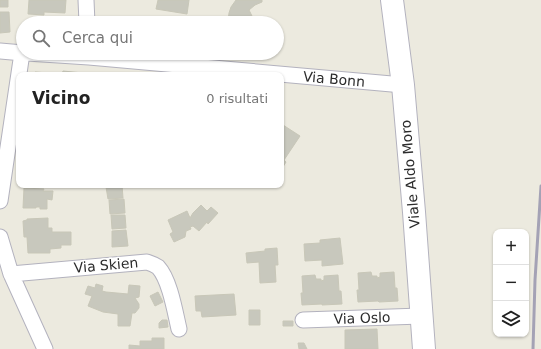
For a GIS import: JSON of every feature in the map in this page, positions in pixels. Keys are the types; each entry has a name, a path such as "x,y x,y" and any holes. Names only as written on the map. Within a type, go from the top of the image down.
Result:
{"main road":[{"name":"Viale Aldo Moro","path":"392,0 403,85 424,349"}],"street":[{"path":"86,0 87,16"},
{"name":"Via Bonn","path":"0,51 16,52"},
{"path":"21,72 23,60"},
{"name":"Via Bonn","path":"141,60 267,72"},
{"name":"Via Bonn","path":"284,74 403,85"},
{"path":"0,201 16,102"},
{"path":"0,237 11,274 45,349"},
{"name":"Via Skien","path":"11,274 147,262 157,266 165,278 174,302 179,329"},
{"name":"Via Oslo","path":"303,320 421,316"}],"building":[{"path":"0,0 8,0 8,7 0,7"},
{"path":"29,0 66,0 65,13 44,12 44,15 28,14"},
{"path":"158,0 189,0 187,14 156,9"},
{"path":"236,0 262,0 262,2 249,10 252,16 229,16 231,7"},
{"path":"0,12 9,12 10,32 0,33"},
{"path":"284,126 300,136 284,160"},
{"path":"24,188 53,191 52,200 47,199 47,209 40,209 40,207 23,208"},
{"path":"106,188 122,188 123,198 108,199"},
{"path":"124,199 125,213 110,214 109,200"},
{"path":"201,205 207,211 211,207 218,213 199,231 193,226 190,227 191,229 186,231 185,237 174,242 170,234 173,232 168,220 187,211 190,218"},
{"path":"111,215 125,215 126,228 112,229"},
{"path":"48,218 48,228 52,228 52,232 71,232 71,245 61,245 61,248 50,249 50,253 28,253 27,237 24,237 23,221 27,219"},
{"path":"126,230 128,246 112,247 112,231"},
{"path":"340,238 343,264 322,266 322,260 305,261 304,244 320,243 320,240"},
{"path":"277,248 278,265 275,265 276,282 260,283 259,262 247,263 246,253"},
{"path":"371,272 372,276 377,276 377,278 380,277 380,273 394,272 398,301 358,302 358,273"},
{"path":"315,275 316,279 321,279 321,281 324,280 324,276 338,275 342,304 302,305 302,276"},
{"path":"96,284 103,286 102,291 128,294 129,285 140,286 139,297 135,298 139,304 139,308 135,313 132,313 130,326 118,326 118,314 103,312 88,306 92,296 85,294 88,286 95,288"},
{"path":"158,292 163,302 155,306 150,296"},
{"path":"234,294 236,315 202,317 201,311 196,311 195,296"},
{"path":"249,310 260,310 260,325 249,325"},
{"path":"162,320 167,320 168,327 159,328 159,323"},
{"path":"283,321 293,321 293,326 283,326"},
{"path":"377,329 378,349 345,349 345,330"},
{"path":"152,338 164,338 164,349 129,349 129,345 140,346 140,341 152,341"},
{"path":"298,343 304,343 307,349 299,349"}],"railway":[{"path":"533,349 535,280 541,186"}]}
